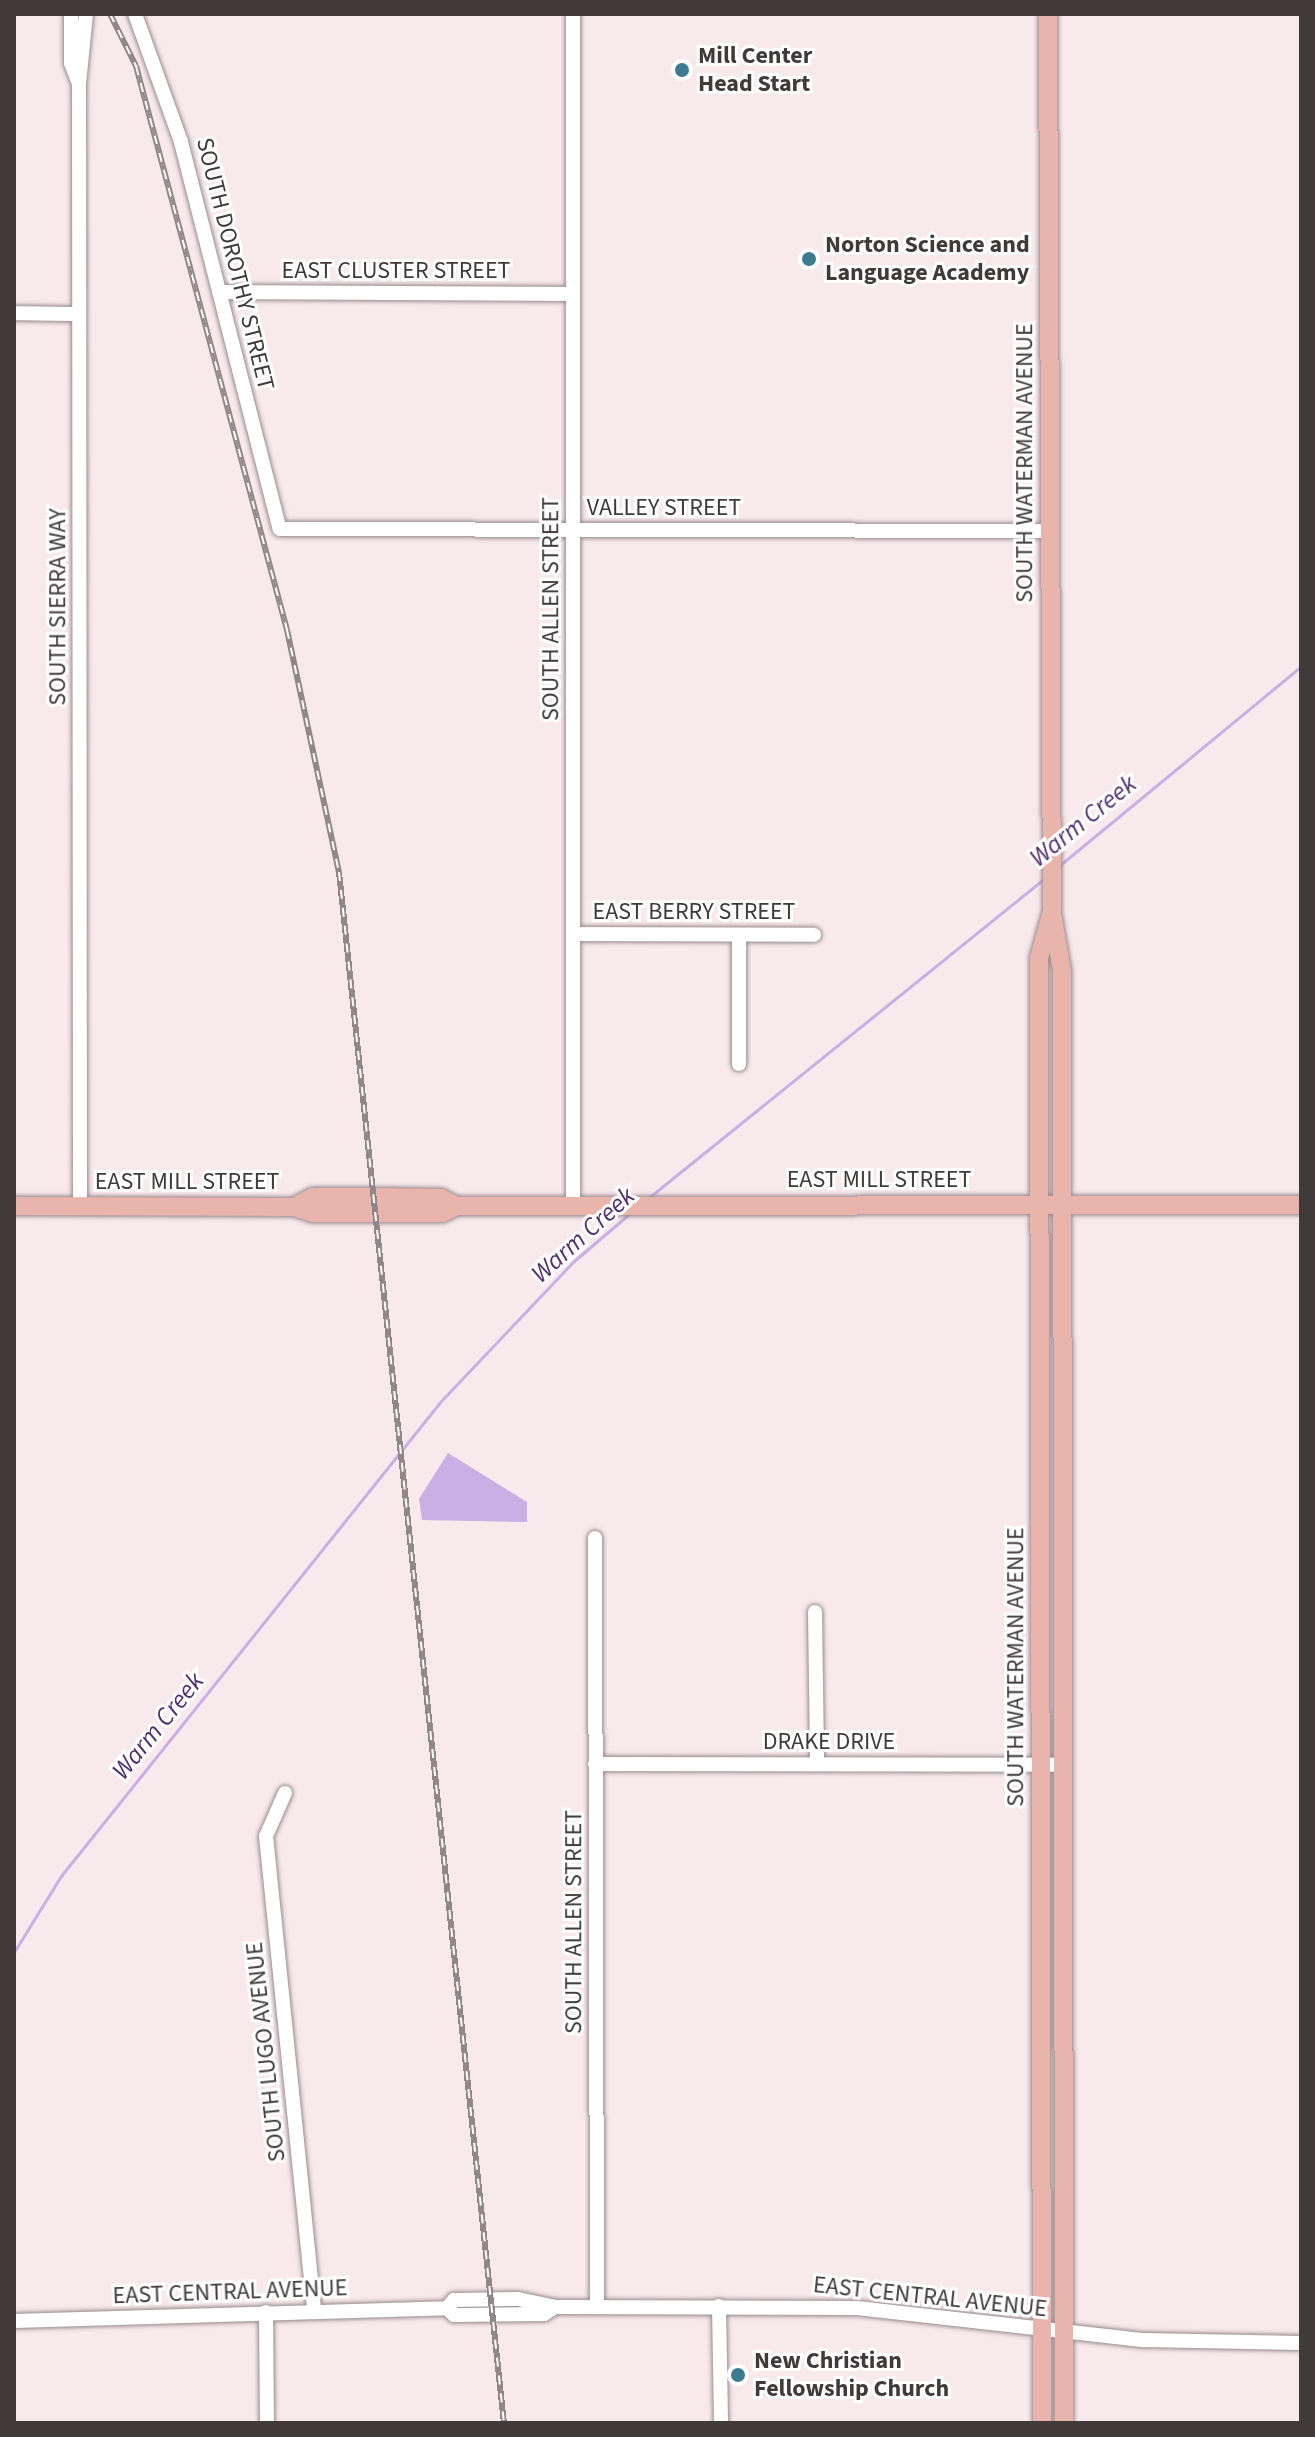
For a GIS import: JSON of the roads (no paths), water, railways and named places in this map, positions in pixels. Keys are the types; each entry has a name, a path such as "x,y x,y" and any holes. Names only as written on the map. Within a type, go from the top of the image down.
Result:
{"main road":[{"name":"SOUTH WATERMAN AVENUE","path":"1048,14 1052,913 1062,956 1064,2423"},
{"name":"SOUTH WATERMAN AVENUE","path":"1042,2423 1042,1205 1039,958 1052,913"},
{"path":"1039,958 1050,963 1050,1065 1062,1084"},
{"name":"EAST MILL STREET","path":"14,1206 294,1207 313,1197 441,1198 457,1206 1301,1205"},
{"path":"1040,2016 1052,2022 1064,2110"}],"street":[{"path":"71,14 71,63 79,84"},
{"path":"79,84 86,14"},
{"name":"SOUTH DOROTHY STREET","path":"135,14 163,82 280,529"},
{"name":"SOUTH ALLEN STREET","path":"573,14 573,1205"},
{"name":"SOUTH SIERRA WAY","path":"79,84 80,1206"},
{"name":"EAST CLUSTER STREET","path":"219,292 573,294"},
{"path":"14,313 79,314"},
{"name":"VALLEY STREET","path":"280,529 1049,531"},
{"name":"EAST BERRY STREET","path":"573,934 814,935"},
{"path":"739,935 739,1064"},
{"name":"SOUTH ALLEN STREET","path":"595,1538 597,2306"},
{"path":"815,1612 817,1763"},
{"name":"DRAKE DRIVE","path":"595,1764 1064,1765"},
{"name":"SOUTH LUGO AVENUE","path":"285,1793 266,1836 314,2310"},
{"name":"EAST CENTRAL AVENUE","path":"20,2321 447,2308 454,2300 504,2299 555,2307 865,2308 1064,2334 1301,2343"},
{"path":"719,2306 721,2423"},
{"path":"266,2312 267,2423"}],"waterway":[{"name":"Warm Creek","path":"1060,865 1301,666"},
{"name":"Warm Creek","path":"647,1199 1045,878"},
{"name":"Warm Creek","path":"14,1952 61,1876 441,1401 574,1261 629,1214"}],"railway":[{"path":"110,14 136,66 287,630 339,872 504,2423"}],"place":[{"name":"Mill Center Head Start","path":"682,70"},
{"name":"Norton Science and Language Academy","path":"809,259"},
{"name":"New Christian Fellowship Church","path":"738,2375"}]}
